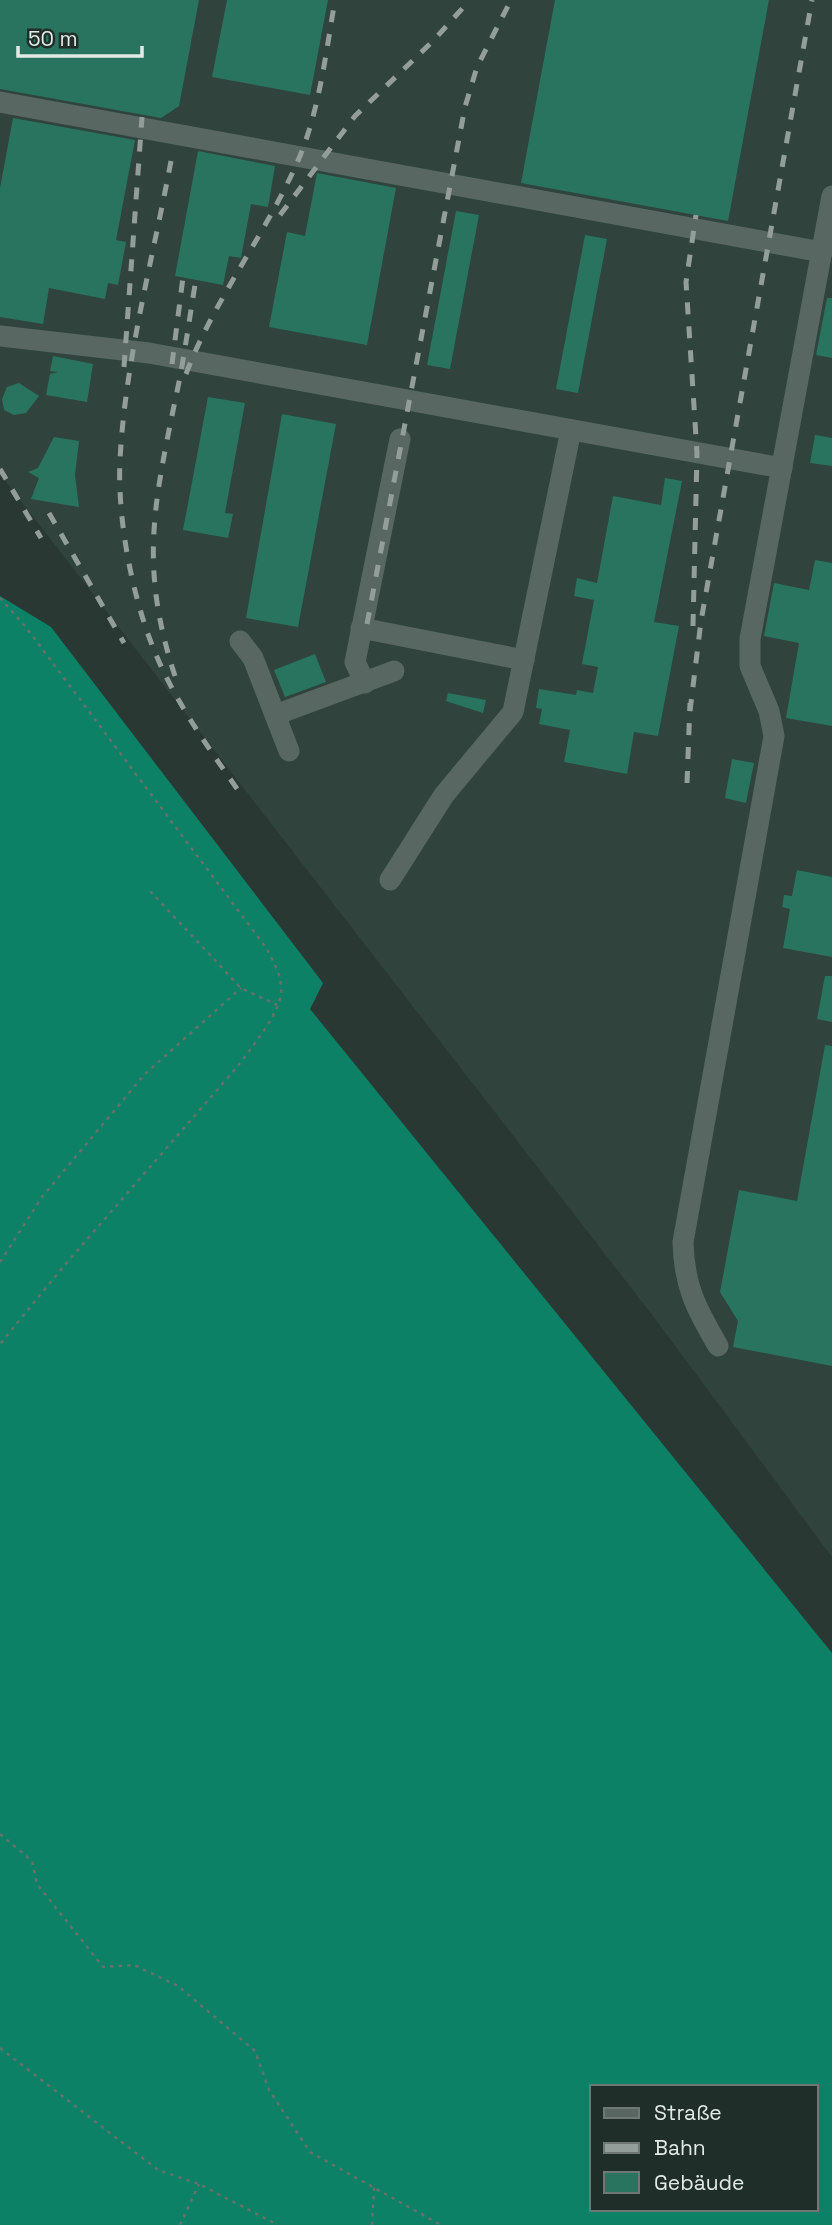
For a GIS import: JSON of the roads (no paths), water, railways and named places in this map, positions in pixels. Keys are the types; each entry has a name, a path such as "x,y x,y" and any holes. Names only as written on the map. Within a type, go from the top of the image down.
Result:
{"lane":[{"path":"0,103 822,252"},
{"path":"718,1346 691,1296 684,1272 684,1242 774,736 769,711 750,666 750,639 832,196"},
{"path":"0,336 149,353 782,468"},
{"path":"390,880 443,795 513,712 571,429"},
{"path":"365,683 355,662 400,439"},
{"path":"361,628 524,660"},
{"path":"240,641 254,658 289,751"},
{"path":"275,715 394,671"}],"railway":[{"path":"186,374 212,318 273,211 300,156 317,98 335,0"},
{"path":"280,215 355,116 433,41 470,0"},
{"path":"367,624 465,107 477,67 511,0"},
{"path":"690,711 701,621 812,0"},
{"path":"124,367 142,117"},
{"path":"171,161 128,385 120,460 121,508 134,586 157,657 185,710 240,793"},
{"path":"693,626 697,453 686,282 696,215"},
{"path":"172,364 183,277"},
{"path":"175,676 157,603 154,538 161,474 196,279"},
{"path":"0,469 41,538"},
{"path":"49,513 124,643"},
{"path":"687,783 690,703"}]}
